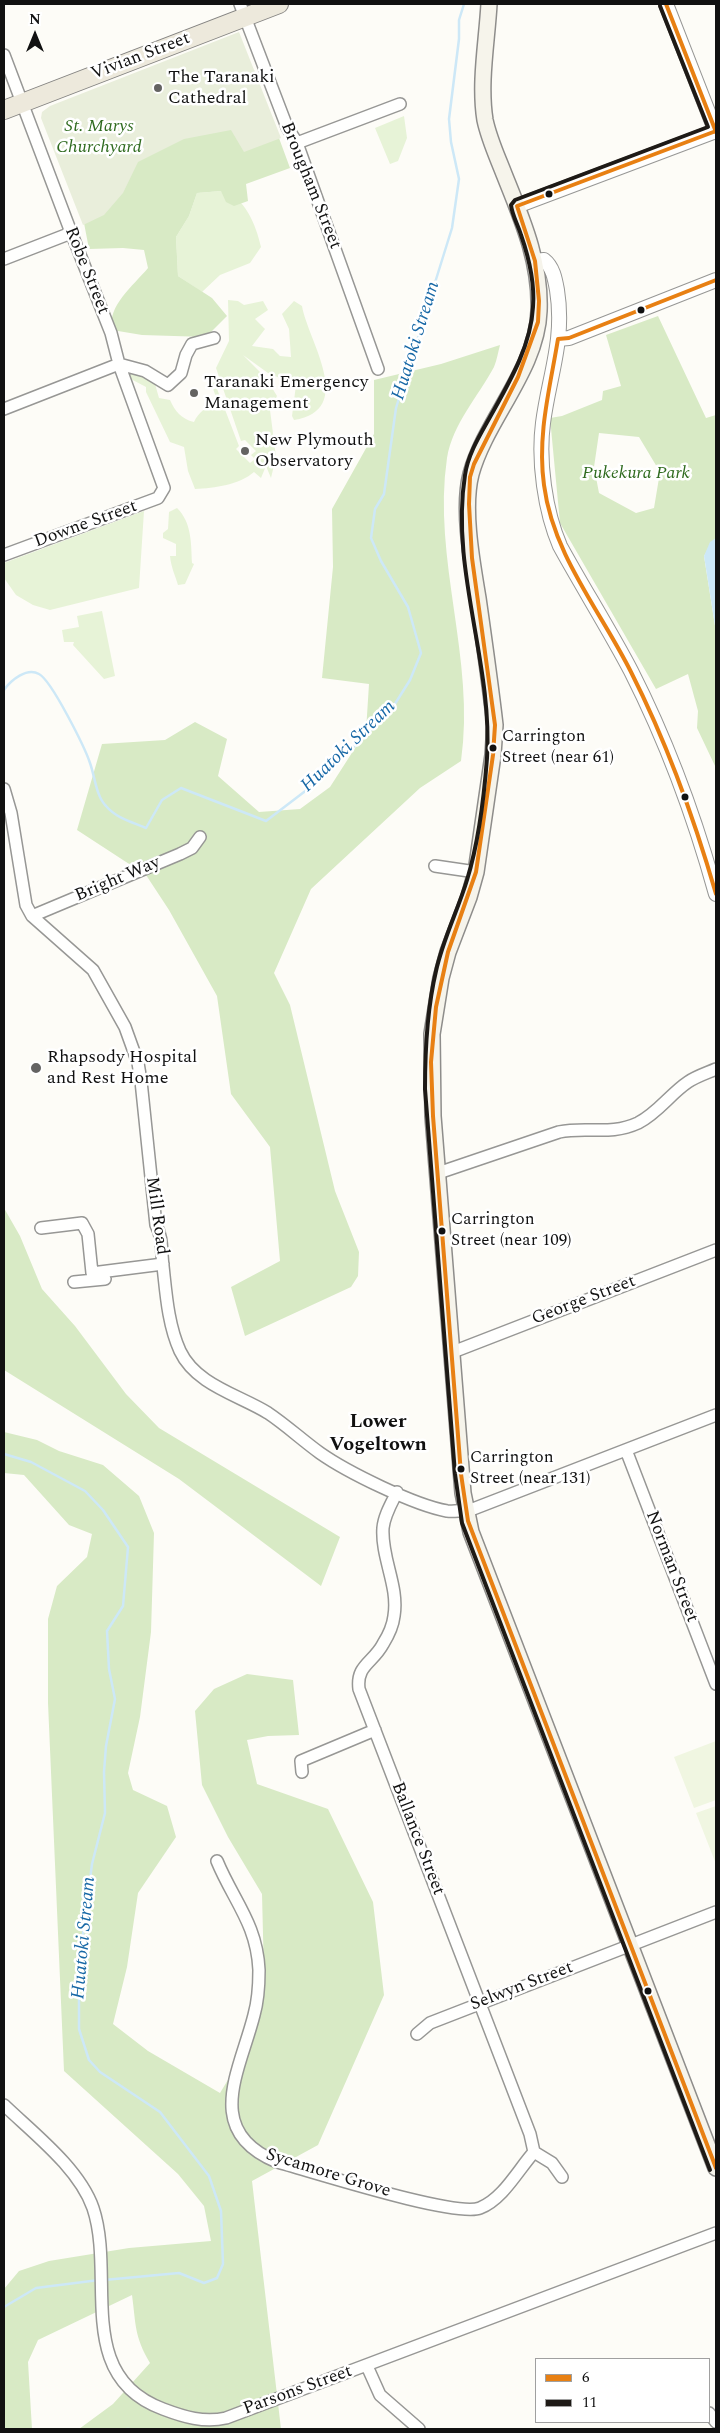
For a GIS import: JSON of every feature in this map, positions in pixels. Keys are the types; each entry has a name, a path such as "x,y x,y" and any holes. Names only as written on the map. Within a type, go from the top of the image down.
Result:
{"main road":[{"name":"Vivian Street","path":"4,110 242,10 279,4"},
{"path":"489,4 484,88 485,120 490,139 517,206 535,261 539,301 535,333 518,377 479,451 470,477 469,531 495,725 494,755 476,872 469,897 448,952 432,1034 431,1090 466,1510 475,1541 716,2168"}],"street":[{"path":"517,206 716,132 666,4"},
{"name":"Brougham Street","path":"242,10 287,127 297,143 378,370"},
{"name":"Robe Street","path":"4,55 111,333 119,364 164,488"},
{"path":"297,143 400,104"},
{"path":"4,259 71,233"},
{"path":"535,261 544,260 553,272 559,308 558,340 543,423 545,494 551,526 568,562 630,670 652,714 676,773 716,894"},
{"path":"558,340 569,338 716,280"},
{"path":"4,409 119,364 144,371 168,385 181,373 186,355 192,344 214,338"},
{"name":"Downe Street","path":"4,555 158,498 164,488"},
{"name":"Mill Road","path":"4,789 11,813 26,905 32,916 93,970 125,1027 138,1063 156,1225 162,1236 163,1268 172,1327 180,1351 197,1372 217,1386 269,1414 338,1465 397,1492 446,1511 473,1509 716,1415"},
{"name":"Bright Way","path":"32,916 180,854 192,848 200,837"},
{"path":"435,866 476,872"},
{"path":"437,1172 559,1132 573,1129 605,1132 619,1130 653,1114 690,1081 716,1069"},
{"path":"41,1228 82,1223 88,1234 92,1273 163,1268"},
{"name":"George Street","path":"452,1351 716,1250"},
{"path":"74,1282 163,1268"},
{"name":"Norman Street","path":"626,1450 716,1684"},
{"name":"Ballance Street","path":"397,1492 386,1513 383,1527 386,1559 395,1594 394,1619 383,1645 360,1672 358,1680 359,1690 530,2134 534,2152"},
{"path":"302,1772 301,1761 375,1730"},
{"name":"Sycamore Grove","path":"217,1861 245,1913 257,1952 259,1968 259,1985 254,2015 231,2092 231,2108 235,2124 250,2147 263,2156 277,2162 444,2207 467,2211 490,2204 534,2152"},
{"name":"Selwyn Street","path":"417,2034 430,2023 716,1912"},
{"name":"Parsons Street","path":"4,2105 73,2173 84,2189 99,2228 102,2324 110,2357 118,2374 130,2389 148,2402 184,2418 203,2420 226,2418 716,2233"},
{"path":"534,2152 552,2163 562,2177"},
{"path":"367,2366 380,2396 419,2429"}],"green space":[{"name":"St. Marys Churchyard","path":"239,32 281,138 244,152 231,130 184,139 138,162 123,193 104,215 83,225 41,118 42,112 50,106"},
{"path":"254,70 290,168 246,184 248,201 234,206 226,202 221,191 197,193 189,216 176,237 178,276 212,298 227,316 206,337 142,335 112,330 111,321 117,305 148,268 144,250 123,248 89,249 84,223 133,162"},
{"path":"404,116 407,138 398,161 390,164 375,128"},
{"path":"221,191 237,199 243,205 256,230 261,247 250,263 220,275 202,292 178,276 176,237 189,216 197,193"},
{"path":"228,300 238,301 244,305 263,301 268,310 255,319 265,329 252,346 273,349 280,356 291,357 289,329 282,314 294,301 302,306 324,372 326,389 323,403 313,414 294,420 292,416 296,385 268,373 243,355 266,378 277,396 270,410 276,457 271,478 266,466 261,478 254,472 234,483 219,487 195,489 188,471 184,447 170,442 146,392 146,387 129,378 128,372 134,370 155,384 159,398 170,400 179,414 185,419 194,422 198,415 216,397 212,386 214,381 239,446 236,449 250,463 255,459 251,455 256,451 245,440 241,441 216,368 229,341"},
{"name":"Pukekura Park","path":"658,316 706,418 716,415 716,537 704,556 716,632 716,768 697,728 698,711 688,674 656,689 560,523 550,418 562,416 602,400 603,391 621,386 606,335","holes":["599,433 639,437 660,472 654,508 636,513 599,493 594,467"]},
{"path":"500,345 494,367 460,422 450,445 447,458 444,496 445,534 463,685 464,723 461,761 420,788 311,889 274,973 290,1005 335,1191 359,1252 358,1276 351,1287 245,1336 231,1287 280,1261 270,1147 231,1094 217,996 169,910 146,875 77,830 102,744 165,740 195,722 227,739 218,776 259,812 300,809 330,787 366,731 369,684 322,678 333,567 332,509 374,434 374,380 441,364"},
{"path":"177,508 186,520 191,541 192,563 194,564 185,584 178,585 170,556 176,556 176,544 163,538 163,533 168,529 169,512"},
{"path":"144,511 139,588 50,610 33,605 16,595 4,578 4,563"},
{"path":"102,611 115,676 104,679 73,645 74,642 64,642 62,630 79,627 77,616"},
{"path":"4,1208 20,1236 42,1289 75,1326 126,1394 159,1428 340,1537 321,1586 179,1479 4,1370"},
{"path":"4,1432 37,1440 59,1451 103,1465 139,1496 154,1533 151,1632 140,1717 128,1773 133,1790 167,1806 176,1837 138,1893 127,1967 113,2024 148,2051 220,2093 243,2055 264,1975 262,1894 228,1837 202,1785 195,1711 214,1689 247,1674 293,1680 299,1735 268,1736 247,1740 257,1784 328,1809 373,1902 384,1995 318,2145 252,2181 281,2429 79,2429 113,2404 150,2363 138,2337 132,2295 38,2340 28,2362 32,2429 4,2429 4,2289 19,2271 49,2261 129,2248 211,2241 204,2206 178,2174 64,2071 48,1703 48,1619 57,1586 87,1557 92,1534 69,1525 24,1475 4,1473"},
{"path":"716,1741 716,1800 694,1808 674,1757"},
{"path":"716,1806 716,1864 696,1813"}],"water":[{"path":"716,538 716,632 704,556 710,542"}],"waterway":[{"name":"Huatoki Stream","path":"4,690 11,682 24,673 34,672 45,679 60,701 82,744 103,802 119,817 146,828 162,800 181,788 266,821 325,776 393,707 410,680 421,653 408,607 381,561 371,538 375,509 384,494 396,408 452,228 459,179 451,142 449,119 459,39 459,20 464,4"},
{"name":"Huatoki Stream","path":"4,1454 31,1462 85,1491 103,1510 128,1547 123,1606 107,1631 109,1669 115,1699 106,1746 104,1772 105,1813 92,1864 79,1965 79,2029 89,2060 100,2072 160,2112 209,2176 221,2211 223,2264 217,2278 204,2283 179,2273 104,2280"},
{"name":"Huatoki Stream","path":"4,2307 36,2288 99,2280"}],"transit line":[{"name":"6","path":"666,4 716,132"},
{"name":"11","path":"660,6 708,127 515,200 511,205 529,261 533,288 533,307 524,350 475,445 465,475 462,511 463,546 484,687 487,722 487,758 475,850 439,959 430,1000 425,1059 425,1089 455,1474 462,1523 710,2170"},
{"name":"6","path":"716,131 517,206 535,261 539,301 538,322 518,377 474,464 470,477 469,504 472,558 495,725 493,755 476,872 448,952 436,1007 431,1062 433,1116 461,1474 468,1521 716,2168"},
{"name":"6","path":"716,280 569,338 558,339 545,412 542,448 544,485 549,511 557,535 579,582 631,672 668,753 689,809 716,894"}],"place":[{"name":"The Taranaki Cathedral","path":"158,88"},
{"name":"Taranaki Emergency Management","path":"194,393"},
{"name":"New Plymouth Observatory","path":"245,451"},
{"name":"Carrington Street (near 61)","path":"493,748"},
{"name":"Rhapsody Hospital and Rest Home","path":"36,1068"},
{"name":"Carrington Street (near 109)","path":"442,1231"},
{"name":"Carrington Street (near 131)","path":"461,1469"}],"district":[{"name":"Lower Vogeltown","path":"378,1434"}]}
